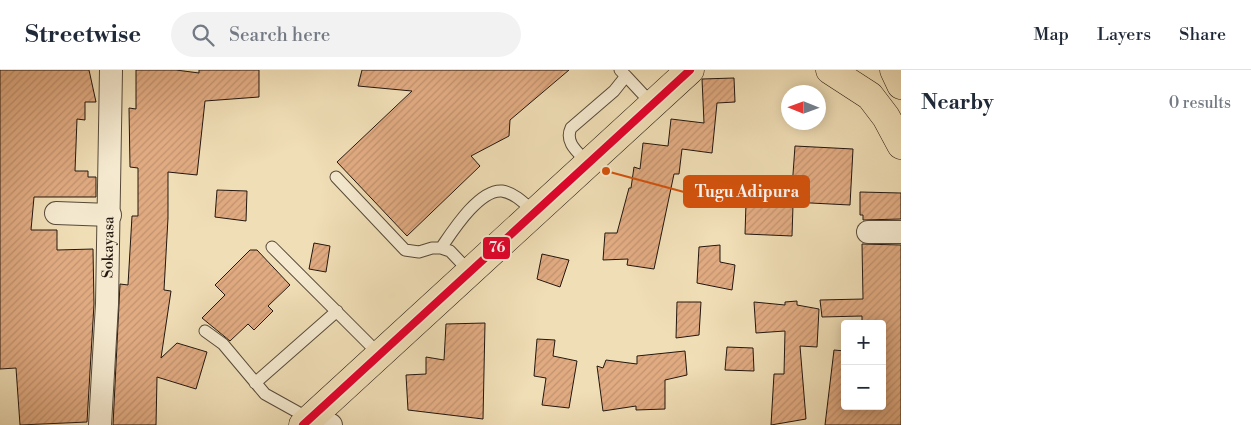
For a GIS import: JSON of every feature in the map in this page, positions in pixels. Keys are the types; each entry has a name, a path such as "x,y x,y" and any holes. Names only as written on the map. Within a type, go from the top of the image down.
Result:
{"main road":[{"path":"314,423 379,354 690,70"},
{"path":"830,70 870,96 886,117 901,145"},
{"path":"894,70 901,85"}],"street":[{"name":"Sokayasa","path":"100,425 110,215 111,70"},
{"path":"56,213 110,215"},
{"path":"868,232 901,232"}],"lane":[{"path":"588,163 569,140 568,134 571,128 614,92 623,73 653,105"},
{"path":"336,177 405,250 419,252 432,248 441,248 450,251 470,271"},
{"path":"441,248 457,224 478,202 492,192 502,191 519,198 534,212"},
{"path":"272,246 379,354"},
{"path":"255,383 337,311"},
{"path":"205,331 223,344 255,383 272,399 314,423"}],"building":[{"path":"0,70 89,70 96,102 85,102 85,120 77,119 75,171 88,171 88,177 96,177 96,197 34,197 31,230 57,230 57,250 93,249 94,304 87,422 20,425 16,368 0,369"},
{"path":"136,70 176,70 199,73 199,70 259,70 259,97 205,101 197,175 168,172 168,218 164,290 171,291 161,358 177,343 207,352 196,389 157,377 156,425 113,425 120,284 128,285 132,216 138,216 138,168 130,167 129,108 136,109"},
{"path":"362,70 569,70 510,120 509,136 471,156 480,166 407,236 337,162 412,91 358,86"},
{"path":"734,78 735,102 717,103 712,153 682,149 679,174 674,174 654,269 627,265 628,259 603,260 605,233 617,233 629,188 631,188 634,167 640,169 643,143 668,146 671,119 704,123 702,79"},
{"path":"795,146 853,149 850,205 791,202"},
{"path":"217,190 247,191 246,221 215,217"},
{"path":"860,192 901,193 901,219 863,220 863,215 860,215"},
{"path":"746,203 793,205 792,236 745,234"},
{"path":"314,243 330,246 326,272 309,269"},
{"path":"862,244 901,245 901,425 825,425 834,350 841,351 841,410 886,410 886,320 862,320 862,316 822,317 820,300 863,299"},
{"path":"720,245 720,262 735,265 732,290 697,283 699,247"},
{"path":"250,250 257,250 290,285 268,306 273,311 254,330 248,324 230,341 202,318 225,295 215,285"},
{"path":"542,254 569,260 560,287 537,279"},
{"path":"797,301 797,305 819,309 817,347 800,346 806,419 771,425 774,374 784,374 785,331 756,333 754,302 785,305 785,302"},
{"path":"677,302 701,302 699,335 676,338"},
{"path":"485,323 483,419 408,410 406,375 426,374 426,357 444,360 446,324"},
{"path":"537,339 555,340 553,356 577,361 569,408 542,405 546,378 534,376"},
{"path":"727,347 753,348 754,371 725,370"},
{"path":"685,351 687,375 665,380 665,409 636,410 636,406 603,411 597,366 603,368 606,360 637,364 637,356"}],"transit line":[{"name":"76","path":"303,425 690,70"}],"place":[{"name":"Tugu Adipura","path":"606,171"}]}
